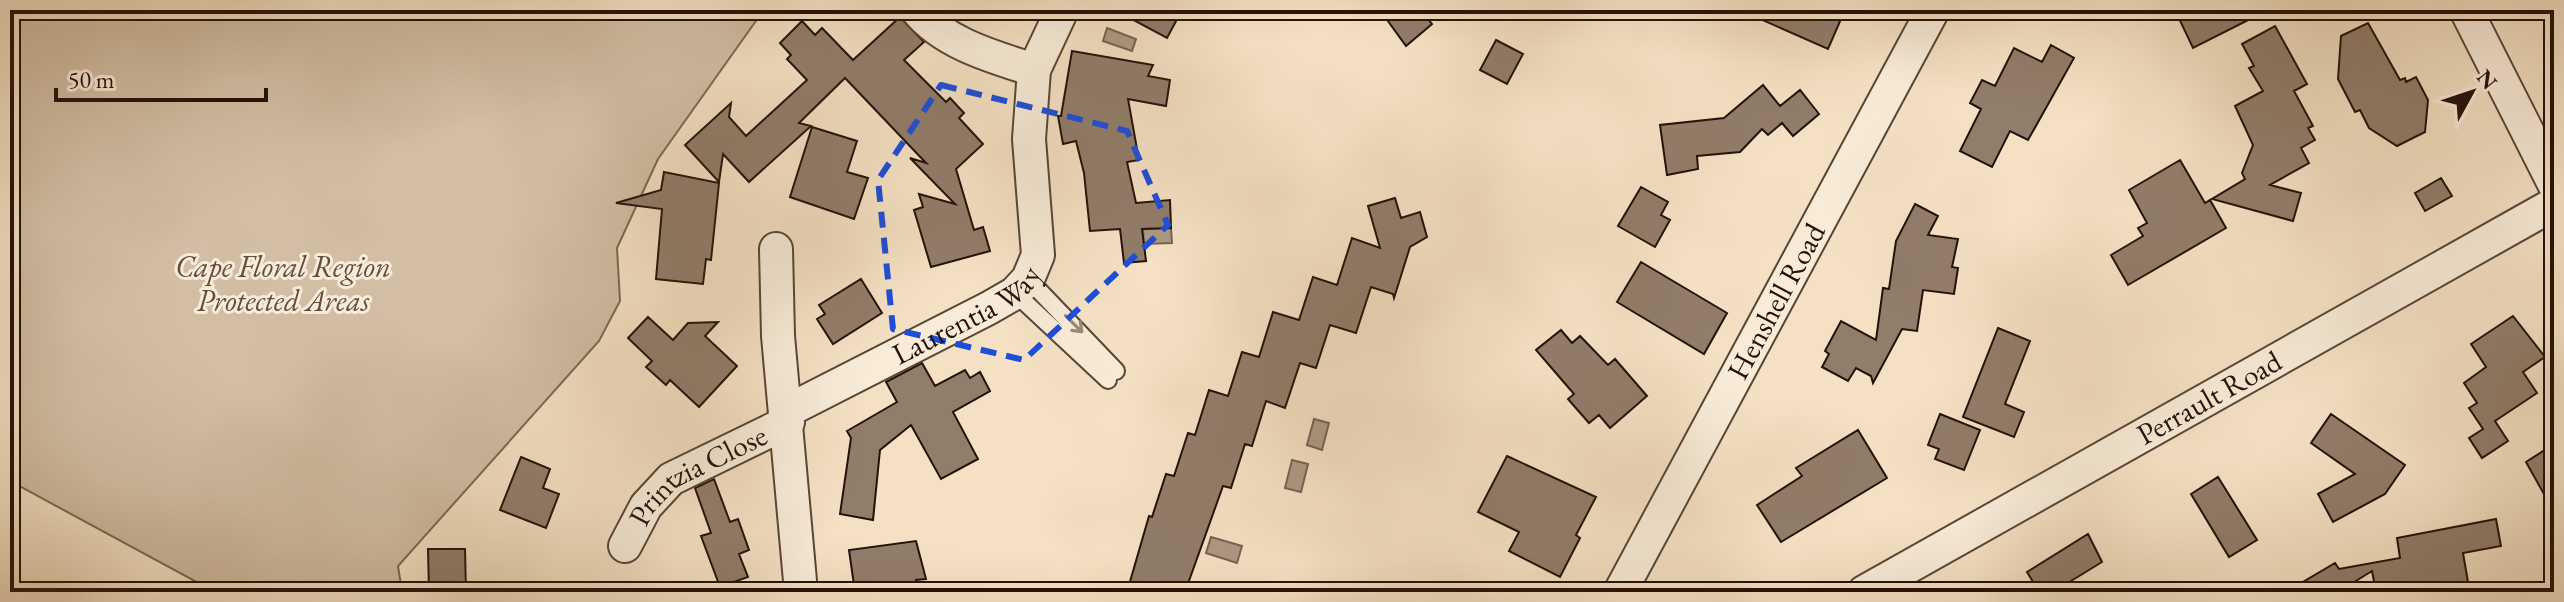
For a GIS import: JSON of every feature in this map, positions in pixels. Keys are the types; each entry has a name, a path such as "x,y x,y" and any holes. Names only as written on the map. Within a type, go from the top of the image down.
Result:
{"street":[{"path":"917,10 940,31 981,52 1034,70"},
{"name":"Laurentia Way","path":"787,416 1021,286 1038,255 1039,241 1029,139 1034,70 1062,10"},
{"name":"Henshell Road","path":"1620,592 1933,10"},
{"path":"2466,10 2554,184"},
{"name":"Perrault Road","path":"1864,592 2048,492 2554,204"},
{"path":"776,249 778,336 801,592"},
{"name":"Printzia Close","path":"625,546 646,506 671,479 787,416"}],"lane":[{"path":"1021,286 1112,375"}],"highlighted area":[{"path":"941,85 1127,131 1168,225 1024,360 893,329 878,180"}],"green space":[{"name":"Cape Floral Region Protected Areas","path":"10,10 763,11 658,159 617,248 620,301 599,341 398,566 402,592 215,592 10,481"}],"shaded area":[{"path":"1107,28 1136,39 1132,51 1103,41"},
{"path":"1171,228 1172,243 1144,244 1143,229"},
{"path":"1314,419 1329,423 1322,450 1307,445"},
{"path":"1292,460 1308,464 1301,492 1285,488"},
{"path":"1211,537 1242,546 1237,563 1206,553"}],"building":[{"path":"1115,10 1182,10 1167,38"},
{"path":"1380,10 1421,10 1432,24 1406,46"},
{"path":"1740,10 1821,10 1841,19 1828,49"},
{"path":"2175,10 2268,10 2193,48"},
{"path":"900,17 924,42 904,60 946,102 950,98 964,113 959,118 983,144 956,169 974,230 983,227 990,251 931,267 914,210 923,207 919,194 955,204 910,158 926,163 845,78 799,123 811,126 749,182 723,154 719,182 685,145 731,103 729,117 746,136 807,80 787,59 791,55 780,43 802,21 815,35 822,28 853,60"},
{"path":"2368,23 2400,80 2405,78 2406,82 2416,77 2428,100 2425,132 2397,146 2369,128 2360,110 2355,112 2338,79 2341,36"},
{"path":"2275,26 2307,84 2294,91 2313,126 2308,128 2315,140 2301,148 2309,163 2270,185 2301,193 2293,221 2212,199 2245,179 2242,173 2253,145 2235,106 2263,91 2249,68 2254,66 2242,44"},
{"path":"1496,40 1523,54 1507,84 1480,70"},
{"path":"2051,45 2074,58 2028,140 2010,131 1992,167 1960,151 1981,109 1970,103 1982,80 1995,86 2014,48 2042,62"},
{"path":"1072,51 1153,65 1148,76 1170,80 1166,106 1128,99 1139,160 1127,162 1136,203 1170,200 1171,228 1142,229 1146,261 1124,263 1120,229 1090,231 1084,173 1076,141 1063,144 1058,116 1061,116"},
{"path":"1763,85 1780,106 1800,90 1819,114 1793,136 1782,123 1768,135 1762,129 1740,152 1697,156 1698,169 1667,175 1660,125 1724,118"},
{"path":"812,127 857,141 847,172 868,178 854,219 790,197"},
{"path":"2180,160 2205,203 2210,200 2226,228 2128,285 2111,255 2143,236 2138,228 2147,223 2129,190"},
{"path":"664,172 719,183 711,260 706,259 703,284 656,279 662,209 616,203 661,190"},
{"path":"2441,178 2452,196 2425,211 2415,193"},
{"path":"1641,187 1668,202 1661,215 1670,220 1655,247 1618,226"},
{"path":"1395,198 1401,218 1420,212 1427,237 1410,247 1394,298 1393,294 1371,287 1356,333 1330,325 1316,368 1300,363 1285,408 1266,401 1252,446 1245,444 1231,488 1223,486 1185,592 1127,592 1149,516 1152,517 1166,474 1174,476 1188,433 1195,435 1209,390 1228,396 1242,352 1259,357 1273,312 1299,320 1313,277 1337,285 1352,238 1380,248 1368,206"},
{"path":"1915,204 1938,216 1928,235 1958,239 1952,267 1958,268 1954,294 1923,290 1917,331 1902,329 1873,383 1871,376 1856,368 1848,381 1822,367 1829,354 1825,351 1841,321 1876,340 1883,288 1889,289 1896,241"},
{"path":"1641,262 1727,313 1704,354 1617,302"},
{"path":"861,279 882,313 833,344 817,319 825,314 819,305"},
{"path":"2513,316 2545,357 2523,372 2537,393 2495,421 2508,441 2482,458 2469,438 2483,429 2469,408 2477,403 2464,383 2486,367 2471,344"},
{"path":"648,317 673,340 688,323 718,322 705,336 737,366 699,407 670,380 666,385 646,367 652,361 628,338"},
{"path":"1998,328 2030,341 2005,404 2024,412 2014,437 1963,417"},
{"path":"1561,330 1572,343 1580,336 1608,365 1615,359 1647,396 1610,428 1599,415 1589,423 1568,399 1574,394 1536,350"},
{"path":"922,363 935,386 965,370 970,378 980,372 990,391 953,412 978,459 941,479 911,425 880,450 873,520 840,514 851,438 847,431 897,402 886,382"},
{"path":"1940,414 1980,430 1964,470 1935,459 1939,449 1928,445"},
{"path":"2331,414 2405,465 2385,494 2333,522 2318,494 2355,474 2311,443"},
{"path":"1858,430 1887,478 1781,542 1757,505 1802,476 1796,468"},
{"path":"2554,444 2554,512 2526,462"},
{"path":"1507,456 1596,497 1576,535 1580,538 1560,577 1509,551 1519,532 1478,512"},
{"path":"521,457 550,469 543,488 559,494 546,528 500,510"},
{"path":"2218,477 2257,540 2229,557 2191,494"},
{"path":"714,479 730,522 738,519 749,550 739,554 748,577 720,587 701,536 711,533 695,488"},
{"path":"2496,519 2501,546 2463,553 2468,582 2410,592 2376,592 2372,571 2338,592 2286,592 2335,563 2339,569 2400,558 2397,538"},
{"path":"2088,534 2102,562 2053,592 2039,592 2027,572"},
{"path":"916,541 926,579 916,580 918,592 855,592 849,550"},
{"path":"428,549 465,549 466,592 429,592"}]}
